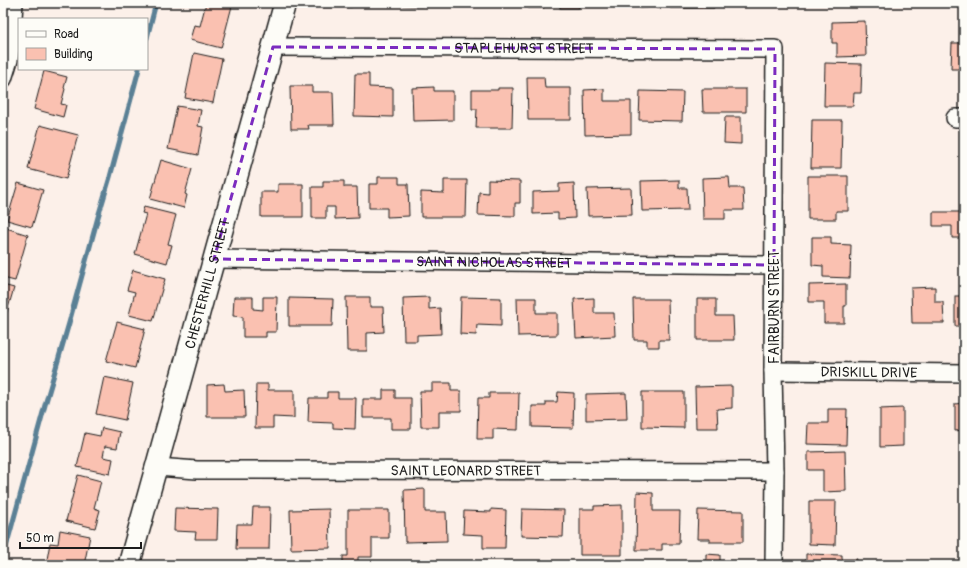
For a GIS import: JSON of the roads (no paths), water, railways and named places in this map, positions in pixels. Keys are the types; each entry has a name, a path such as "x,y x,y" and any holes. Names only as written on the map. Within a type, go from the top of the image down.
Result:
{"street":[{"path":"3,79 9,60 11,47 14,3"},
{"name":"CHESTERHILL STREET","path":"129,565 285,3"},
{"name":"STAPLEHURST STREET","path":"273,47 775,49"},
{"name":"FAIRBURN STREET","path":"774,565 773,371 775,49"},
{"name":"SAINT NICHOLAS STREET","path":"214,259 774,265"},
{"name":"DRISKILL DRIVE","path":"773,371 964,372"},
{"name":"SAINT LEONARD STREET","path":"156,467 197,470 774,471"}],"waterway":[{"path":"148,34 156,3"},
{"path":"3,558 139,70"}]}
